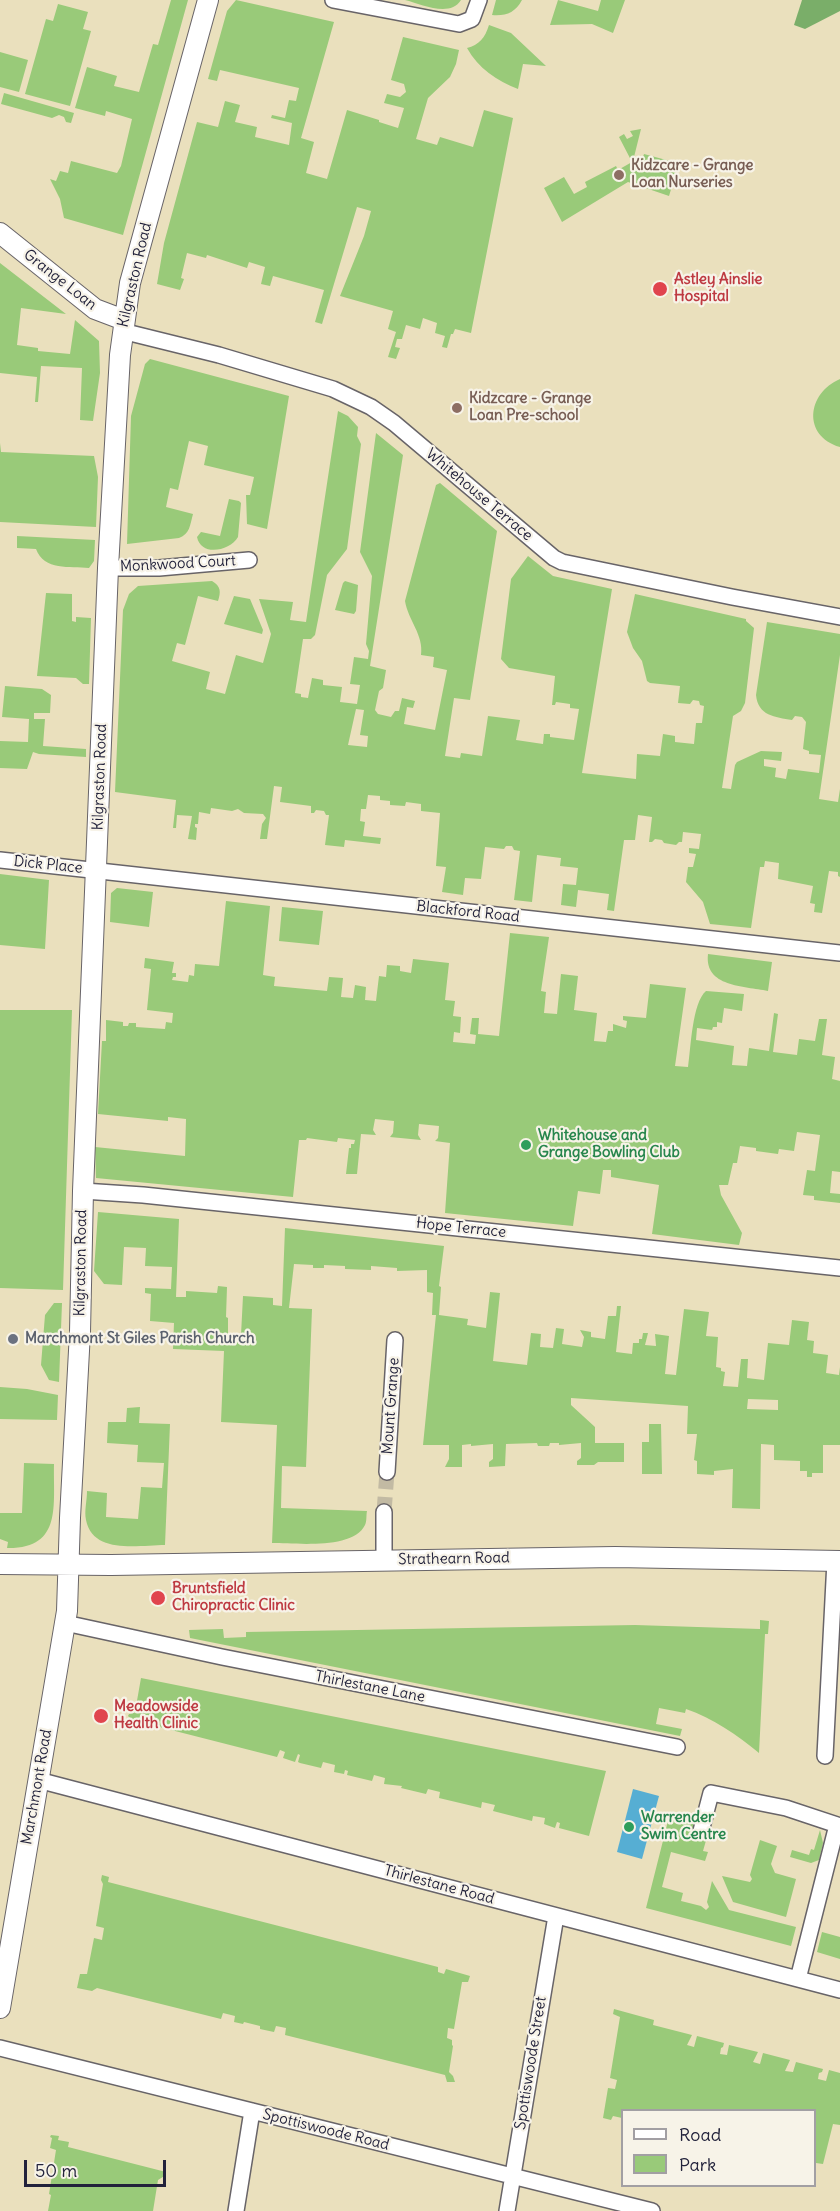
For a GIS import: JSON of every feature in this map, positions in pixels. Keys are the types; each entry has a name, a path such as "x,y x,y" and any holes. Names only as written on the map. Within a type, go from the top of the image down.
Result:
{"street":[{"name":"Kilgraston Road","path":"68,1565 80,1332 83,1191 108,568 130,283 208,0"},
{"path":"333,0 459,24 472,19 479,0"},
{"name":"Grange Loan","path":"0,233 95,309 126,328"},
{"name":"Whitehouse Terrace","path":"126,328 333,389 351,397 394,423 554,558 562,562 840,617"},
{"name":"Monkwood Court","path":"108,568 150,568 249,560"},
{"name":"Dick Place","path":"0,860 97,870"},
{"name":"Blackford Road","path":"97,870 840,953"},
{"name":"Hope Terrace","path":"83,1191 143,1194 840,1268"},
{"name":"Mount Grange","path":"387,1472 395,1340"},
{"path":"384,1512 384,1560"},
{"name":"Strathearn Road","path":"0,1564 626,1557 838,1561"},
{"path":"825,1756 838,1561"},
{"name":"Marchmont Road","path":"0,2008 65,1623 68,1565"},
{"name":"Thirlestane Lane","path":"65,1623 222,1658 677,1747"},
{"name":"Thirlestane Road","path":"38,1779 840,1990"},
{"path":"701,1832 711,1793 786,1808 839,1826 798,1979"},
{"name":"Spottiswoode Street","path":"507,2211 556,1916"},
{"name":"Spottiswoode Road","path":"0,2048 652,2211"},
{"path":"236,2211 252,2112"}],"green space":[{"path":"171,0 188,0 123,235 64,218 60,199 50,179 56,181 60,171 68,173 71,161 117,173 121,166 132,119 106,111 105,116 75,108 87,67 117,76 114,86 139,92 153,44 158,45"},
{"path":"236,0 334,22 301,138 314,142 306,173 327,179 347,110 398,128 404,108 384,103 387,94 400,97 406,92 404,84 391,80 403,37 459,50 450,77 428,98 416,139 437,145 440,137 473,147 484,110 513,118 471,333 455,329 447,348 442,347 445,336 435,333 437,323 423,318 420,329 406,325 402,339 397,339 395,347 400,348 396,359 388,357 396,332 388,329 393,311 340,296 364,236 371,211 357,207 322,324 315,322 324,290 273,276 270,286 261,284 265,267 249,262 247,268 207,255 206,258 187,253 181,278 184,279 180,290 157,284 164,243 197,122 218,127 225,101 240,105 235,122 257,127 255,137 289,145 292,123 271,118 272,115 285,118 289,100 296,101 299,88 220,70 217,81 208,79 227,11"},
{"path":"405,0 461,0 450,8 443,9"},
{"path":"496,0 522,0 510,13 492,15"},
{"path":"558,0 598,11 601,0 625,0 613,33 592,24 550,25"},
{"path":"802,0 840,0 840,11 805,29 794,25"},
{"path":"58,4 88,12 83,29 91,31 70,106 25,94 46,19 53,21"},
{"path":"489,25 511,33 546,66 523,64 518,89 489,73 467,48 481,40"},
{"path":"0,52 28,60 19,92 0,87"},
{"path":"4,93 74,113 71,123 66,122 64,117 59,115 52,118 1,104"},
{"path":"641,129 633,161 641,163 644,154 670,161 667,170 676,173 669,196 628,182 562,222 544,188 564,177 574,194 587,187 585,182 616,166 618,170 632,162 619,137 624,134 627,139 633,136 630,131"},
{"path":"0,263 66,314 21,308 17,345 38,348 38,351 70,354 75,320 99,341 100,373 93,421 80,420 82,368 41,366 38,402 35,402 37,377 0,373"},
{"path":"150,359 289,396 267,529 247,524 246,495 250,495 254,477 204,465 208,446 189,441 178,490 170,488 166,507 193,514 187,532 179,538 127,544 131,416 145,364"},
{"path":"840,379 840,447 819,434 813,414 815,404 821,394 829,385"},
{"path":"338,411 348,416 358,427 357,436 361,444 347,549 327,575 315,635 311,639 303,639 295,693 301,694 301,697 308,698 312,678 323,680 323,685 342,687 340,702 357,704 360,685 350,684 354,657 368,659 369,651 366,644 372,576 360,552 376,433 403,455 370,666 386,670 383,688 379,691 375,710 378,714 391,717 395,711 399,711 402,698 415,701 413,708 407,707 404,724 435,730 447,670 433,667 434,657 421,655 418,634 405,601 436,485 440,483 497,531 470,700 454,698 445,756 460,758 461,753 482,756 488,716 520,720 516,740 543,744 544,734 550,734 550,737 574,740 579,709 570,708 570,704 556,702 552,705 555,676 509,668 501,659 511,579 528,556 553,576 612,589 582,773 636,779 637,754 660,756 663,734 675,736 675,742 694,744 696,723 702,723 704,706 700,705 699,701 693,700 690,704 678,703 680,686 647,681 642,661 633,648 627,632 635,594 746,619 754,628 745,703 741,711 733,716 722,788 731,789 737,762 761,751 782,752 781,761 764,759 764,766 776,768 775,777 786,779 788,769 819,773 821,755 809,754 809,751 803,749 806,722 802,717 795,716 792,720 768,714 757,702 756,695 767,622 840,634 840,655 819,799 838,802 840,789 840,877 838,872 829,871 822,913 814,912 815,904 810,903 813,886 778,879 779,863 765,861 764,867 760,867 751,928 710,924 703,902 686,882 688,867 693,867 696,854 689,853 689,848 699,849 701,834 683,832 682,842 676,845 655,839 649,842 652,817 638,815 635,840 624,840 614,911 607,910 609,894 578,890 576,907 561,905 563,884 576,885 578,868 560,866 561,858 537,855 532,902 514,900 520,851 514,850 512,846 506,846 504,849 485,847 481,879 465,878 463,895 442,892 446,867 436,866 440,813 421,811 421,804 406,802 405,806 390,805 390,801 380,800 380,796 368,795 366,809 361,809 360,821 365,822 363,836 381,838 380,844 345,840 344,847 325,845 329,815 326,815 324,811 316,810 311,813 311,806 280,802 282,787 274,786 267,839 260,839 262,824 266,818 263,814 244,813 238,809 232,811 211,808 210,814 199,812 198,824 195,824 196,840 188,839 192,816 177,815 176,828 173,828 176,800 115,792 123,610 129,594 138,586 212,581 219,587 218,601 198,596 185,645 177,643 172,661 210,672 206,689 225,694 236,655 263,663 271,634 259,599 293,602 290,620 306,622","holes":["356,709 364,710 360,735 368,736 367,747 348,745"]},
{"path":"0,443 1,452 94,456 98,477 96,527 0,522"},
{"path":"229,499 241,503 238,537 229,546 223,548 216,550 204,547 197,537 201,532 220,536"},
{"path":"17,536 95,540 94,561 89,568 51,564 40,556 36,549 17,548"},
{"path":"345,581 358,585 354,614 335,610"},
{"path":"46,593 72,594 72,621 76,622 76,617 91,618 89,684 83,684 76,678 37,676"},
{"path":"234,596 250,599 263,630 262,634 224,624"},
{"path":"5,686 42,689 51,695 50,713 34,713 34,719 45,719 43,746 86,749 86,757 33,752 27,769 0,768 0,741 28,742 29,719 2,717"},
{"path":"0,874 49,880 45,949 0,945"},
{"path":"117,888 153,892 149,927 110,922 111,893"},
{"path":"226,901 270,906 263,975 275,977 274,986 327,991 329,977 343,978 341,997 353,998 355,985 366,987 365,1000 376,1001 379,976 386,977 387,965 400,966 400,971 411,973 413,959 449,963 445,1000 455,1001 453,1016 461,1017 460,1033 454,1032 453,1042 475,1044 476,1035 470,1034 472,1018 479,1018 478,1034 499,1036 510,933 549,937 541,991 546,992 544,1013 557,1014 561,974 578,976 574,1010 597,1013 594,1041 606,1042 608,1031 613,1031 613,1024 626,1028 627,1021 623,1020 623,1016 646,1018 650,984 686,988 675,1066 688,1067 695,1015 701,997 706,991 744,994 742,1011 724,1008 722,1023 717,1022 717,1027 713,1027 712,1030 697,1028 696,1040 734,1046 732,1065 747,1066 749,1048 769,1051 774,1013 778,1014 773,1052 797,1055 799,1039 815,1041 819,1019 827,1019 822,1055 835,1057 832,1079 840,1081 840,1172 832,1171 830,1193 840,1194 840,1203 814,1200 814,1196 803,1195 807,1170 815,1171 820,1135 797,1132 794,1151 779,1149 778,1154 740,1146 737,1163 733,1163 728,1185 719,1185 721,1195 742,1233 739,1245 652,1234 659,1185 611,1177 611,1170 603,1170 600,1194 578,1191 573,1226 445,1213 450,1143 435,1141 438,1138 439,1126 419,1124 418,1135 421,1140 390,1137 393,1133 394,1121 375,1119 373,1130 376,1135 361,1134 357,1174 346,1174 349,1148 355,1140 338,1138 337,1142 307,1138 299,1140 293,1197 96,1178 95,1147 185,1156 186,1119 168,1117 168,1121 98,1114 102,1041 106,1041 106,1020 123,1022 123,1026 136,1023 136,1027 165,1029 166,1022 172,1023 173,1013 147,1010 151,969 144,968 145,958 174,962 172,973 176,973 176,977 172,980 188,982 189,975 194,976 195,964 219,966"},
{"path":"282,907 323,911 319,945 279,941"},
{"path":"708,954 772,962 768,991 737,986 719,979 708,965"},
{"path":"0,1010 72,1010 63,1290 0,1288"},
{"path":"98,1212 179,1219 176,1297 186,1297 186,1291 217,1293 218,1286 227,1287 228,1335 241,1335 243,1296 273,1298 273,1305 282,1306 285,1228 444,1246 439,1286 441,1287 439,1315 468,1319 467,1325 486,1328 490,1292 500,1293 493,1361 527,1365 531,1333 541,1334 540,1347 553,1348 556,1328 564,1329 562,1344 582,1347 584,1337 580,1330 591,1332 591,1337 605,1339 608,1316 616,1316 617,1306 621,1306 616,1352 632,1354 633,1343 639,1343 643,1333 648,1333 645,1345 656,1346 655,1334 669,1336 665,1374 676,1375 684,1309 709,1312 706,1336 718,1337 716,1367 725,1372 723,1386 738,1387 741,1359 748,1359 747,1378 764,1380 768,1343 789,1345 792,1320 809,1322 807,1340 814,1341 813,1353 828,1355 826,1373 839,1375 840,1367 840,1445 823,1445 823,1473 812,1473 812,1477 807,1477 807,1471 800,1471 800,1461 774,1460 774,1445 761,1444 760,1509 732,1508 733,1469 714,1471 714,1475 697,1474 697,1461 694,1460 697,1434 687,1434 688,1406 571,1398 571,1405 595,1427 595,1443 624,1443 624,1462 577,1465 577,1461 581,1458 581,1443 559,1445 559,1443 550,1443 549,1446 538,1446 537,1443 506,1444 505,1466 489,1467 489,1462 493,1459 493,1444 471,1446 471,1444 462,1445 462,1467 445,1467 449,1459 449,1445 423,1445 436,1315 432,1315 433,1293 427,1292 427,1270 397,1271 397,1268 371,1266 371,1270 345,1269 345,1266 324,1265 324,1268 313,1268 313,1265 294,1264 289,1308 312,1309 306,1467 282,1466 281,1508 367,1511 365,1525 359,1533 349,1538 336,1542 308,1544 272,1543 277,1425 221,1422 224,1351 173,1349 174,1323 150,1321 151,1294 145,1293 145,1288 171,1289 172,1267 145,1266 146,1248 124,1247 122,1285 104,1284 94,1271","holes":["748,1399 778,1400 778,1410 747,1409"]},
{"path":"54,1303 62,1303 59,1382 49,1380 41,1365 45,1315"},
{"path":"0,1387 58,1395 57,1420 0,1419"},
{"path":"140,1407 139,1423 170,1424 165,1545 118,1546 98,1539 90,1531 85,1517 87,1491 107,1493 106,1517 138,1519 141,1487 162,1488 164,1463 137,1462 138,1445 107,1443 108,1422 126,1422 127,1408"},
{"path":"649,1424 661,1424 662,1474 642,1474 642,1442 649,1442"},
{"path":"24,1463 54,1464 51,1522 46,1533 38,1541 25,1546 7,1548 8,1542 0,1539 0,1513 22,1513"},
{"path":"760,1620 769,1621 768,1634 765,1634 759,1753 706,1717 686,1709 685,1713 659,1708 656,1724 682,1729 680,1736 190,1638 189,1630 223,1629 224,1638 246,1637 246,1632 635,1625 760,1629"},
{"path":"141,1678 606,1771 589,1836 559,1828 560,1823 557,1822 555,1828 544,1824 545,1818 533,1816 532,1821 493,1811 495,1805 482,1802 481,1808 439,1798 440,1792 428,1789 426,1794 401,1788 402,1786 384,1784 385,1778 374,1775 372,1781 347,1775 348,1771 345,1770 344,1774 334,1772 335,1765 323,1762 321,1768 300,1763 298,1754 295,1762 283,1758 285,1752 280,1750 277,1757 132,1720 128,1716 135,1712"},
{"path":"669,1817 696,1824 694,1833 707,1837 703,1851 708,1852 705,1861 671,1852 662,1887 683,1893 681,1901 701,1906 706,1910 709,1907 707,1902 712,1881 729,1910 796,1927 791,1946 646,1908"},
{"path":"820,1830 823,1843 819,1860 811,1863 790,1857 792,1850 809,1855 811,1849 814,1850"},
{"path":"760,1840 777,1846 771,1864 775,1873 796,1879 786,1917 733,1902 722,1876 750,1882"},
{"path":"102,1875 109,1877 108,1882 438,1967 438,1972 444,1974 446,1969 470,1976 468,1982 462,1982 454,2029 448,2028 447,2038 452,2040 453,2046 449,2072 455,2082 447,2082 445,2075 285,2035 286,2028 276,2026 274,2032 244,2022 243,2024 234,2022 235,2016 223,2013 221,2019 97,1988 92,1991 77,1988 80,1974 87,1974 94,1938 102,1940 104,1928 96,1926 103,1884"},
{"path":"822,1932 840,1937 840,1959 817,1952"},
{"path":"614,2009 654,2020 653,2025 692,2035 687,2045 694,2047 697,2036 724,2043 720,2054 727,2055 729,2045 758,2052 753,2062 760,2064 763,2053 790,2060 785,2071 793,2072 796,2062 823,2069 818,2079 826,2081 829,2070 840,2073 840,2125 833,2124 823,2164 816,2163 816,2109 621,2109 621,2118 613,2116 611,2120 603,2118 608,2088 615,2089 617,2080 610,2078 620,2017 613,2014"},
{"path":"51,2135 59,2136 58,2140 69,2142 68,2147 166,2172 166,2175 158,2180 153,2211 48,2211 56,2150 50,2148"}],"water":[{"path":"633,1789 659,1796 642,1859 617,1852"}],"tunnel":[{"path":"384,1512 387,1472"}],"place":[{"name":"Kidzcare - Grange Loan Nurseries","path":"619,175"},
{"name":"Astley Ainslie Hospital","path":"660,289"},
{"name":"Kidzcare - Grange Loan Pre-school","path":"457,408"},
{"name":"Whitehouse and Grange Bowling Club","path":"526,1145"},
{"name":"Marchmont St Giles Parish Church","path":"13,1339"},
{"name":"Bruntsfield Chiropractic Clinic","path":"158,1598"},
{"name":"Meadowside Health Clinic","path":"101,1716"},
{"name":"Warrender Swim Centre","path":"629,1827"}]}
